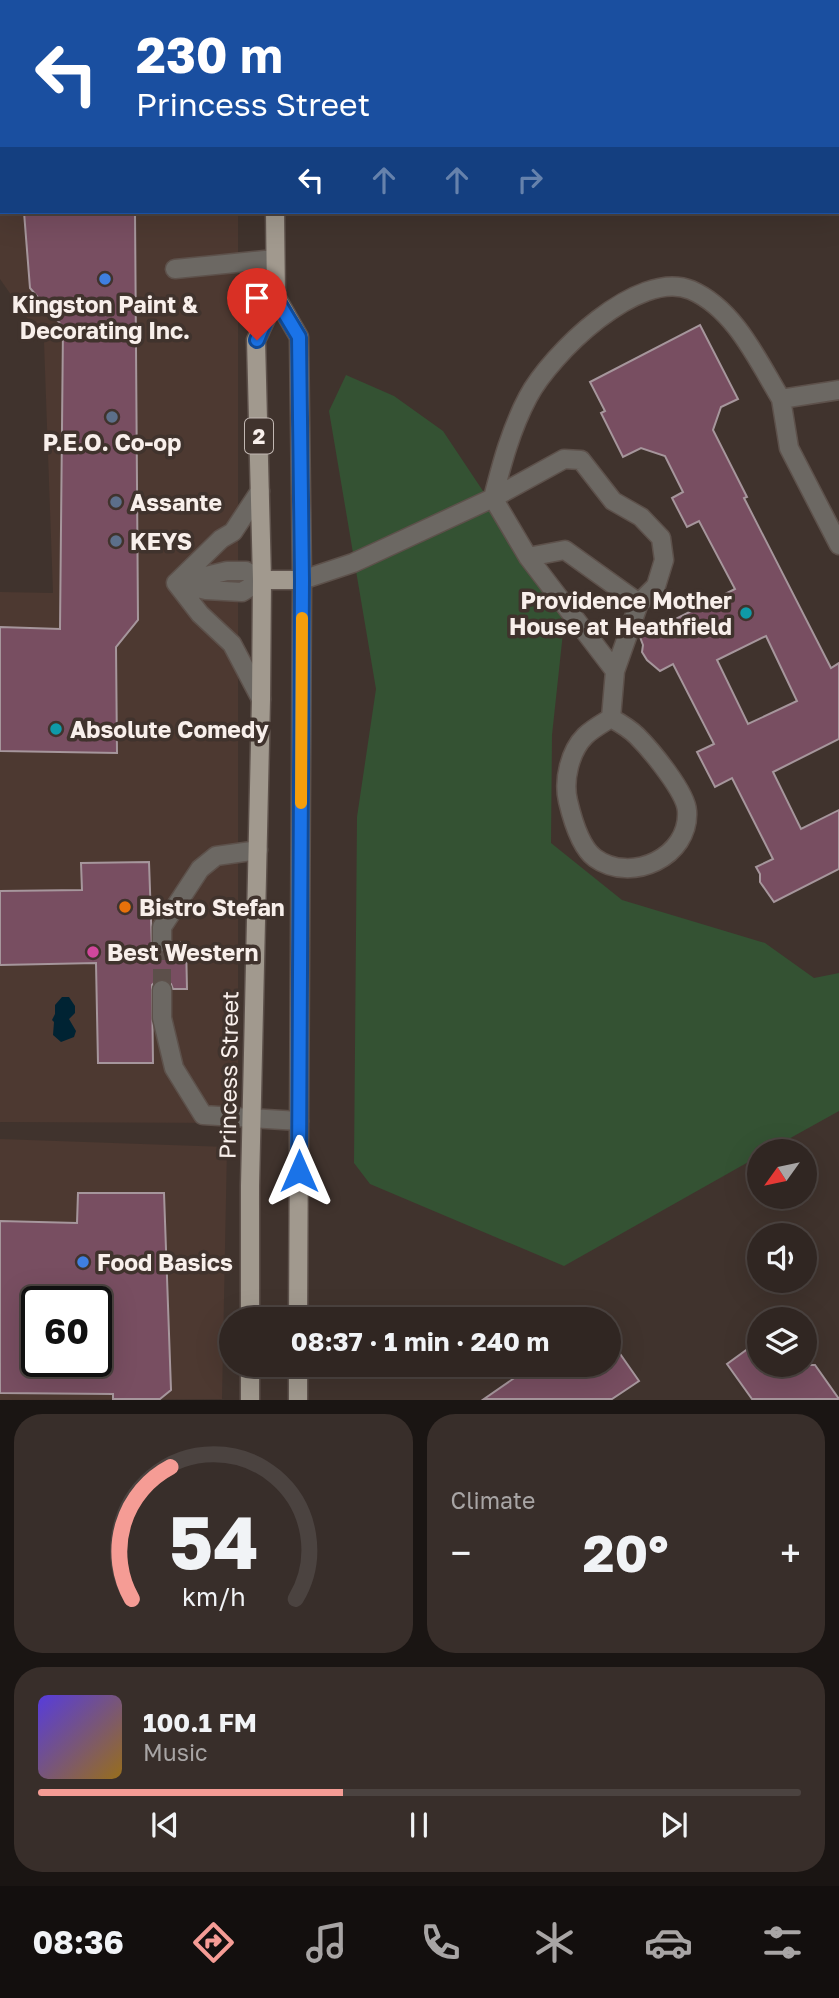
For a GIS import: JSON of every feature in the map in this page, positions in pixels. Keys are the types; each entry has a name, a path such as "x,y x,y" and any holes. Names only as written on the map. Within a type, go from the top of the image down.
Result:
{"main road":[{"name":"Princess Street","path":"250,1307 262,580 257,340 275,297 275,214"},
{"name":"2","path":"275,297 299,337 302,580 298,1307"},
{"path":"262,580 302,580"},
{"path":"250,1377 250,1399"},
{"path":"298,1377 298,1399"}],"lane":[{"path":"175,269 275,259"},
{"path":"615,671 528,557 493,498 504,453 528,397 551,362 591,326 631,297 661,287 690,289 719,309 750,346 781,399 789,448 839,545"},
{"path":"781,399 839,390"},
{"path":"302,580 353,563 493,498 564,459 581,460 613,501 641,517 661,538 664,560 656,586 639,603 615,671 611,718"},
{"path":"176,583 221,539 233,532 260,491"},
{"path":"528,557 565,550 639,603"},
{"path":"176,583 227,571 246,571 262,580"},
{"path":"176,583 200,614 232,644 261,699"},
{"path":"611,718 636,735 673,779 687,809 684,835 669,854 643,867 621,869 594,857 575,828 567,797 569,761 585,736 611,718"},
{"path":"162,942 162,927 200,869 216,856 258,850"},
{"path":"162,990 162,1018 174,1068 203,1115 299,1121"}],"shaded area":[{"path":"0,214 238,214 238,1123 0,1122 0,592 53,593 44,342 0,279"},
{"path":"0,1139 227,1147 224,1307 219,1307 219,1377 222,1377 222,1399 0,1400"}],"green space":[{"path":"346,375 394,396 443,431 565,614 552,735 551,843 622,900 765,943 814,978 839,973 839,1111 789,1139 747,1139 747,1163 564,1266 370,1184 354,1163 357,817 376,689 329,411"}],"water":[{"path":"62,997 69,997 75,1006 75,1013 69,1019 76,1031 74,1037 61,1042 53,1035 52,1020 55,1005"}],"building":[{"path":"24,214 135,214 138,620 116,647 117,753 0,751 0,627 60,629 63,327 30,288"},
{"name":"Providence Mother House at Heathfield","path":"700,325 738,399 721,407 713,430 747,497 744,498 831,668 839,663 839,739 773,772 801,829 839,810 839,869 774,902 760,882 756,867 773,859 732,778 715,787 697,752 714,744 673,664 660,671 642,652 640,637 735,589 699,521 687,527 672,498 683,492 665,456 641,448 623,457 601,413 605,411 590,382","holes":["766,636 797,701 748,724 717,660"]},
{"name":"Best Western","path":"149,862 152,947 163,953 171,948 173,942 186,942 187,989 173,989 171,984 163,979 152,985 153,1063 98,1063 96,963 0,965 0,891 82,890 81,863"},
{"name":"Food Basics","path":"78,1193 164,1193 171,1390 160,1399 113,1399 113,1394 0,1393 0,1221 77,1223"},
{"path":"747,1349 747,1377 817,1377 817,1368 839,1399 752,1399 727,1364"},
{"path":"621,1355 639,1381 612,1399 484,1399 516,1377 621,1377"}],"tunnel":[{"path":"162,942 162,990"}],"slow traffic":[{"path":"301,803 302,618"}],"place":[{"name":"Kingston Paint & Decorating Inc.","path":"105,279"},
{"name":"P.E.O. Co-op","path":"112,417"},
{"name":"Assante","path":"116,502"},
{"name":"KEYS","path":"116,541"},
{"name":"Providence Mother House at Heathfield","path":"746,613"},
{"name":"Absolute Comedy","path":"56,729"},
{"name":"Bistro Stefan","path":"125,907"},
{"name":"Best Western","path":"93,952"},
{"name":"Food Basics","path":"83,1262"}],"route":[{"path":"257,340 275,297 299,337 302,580 299,1171"}]}
